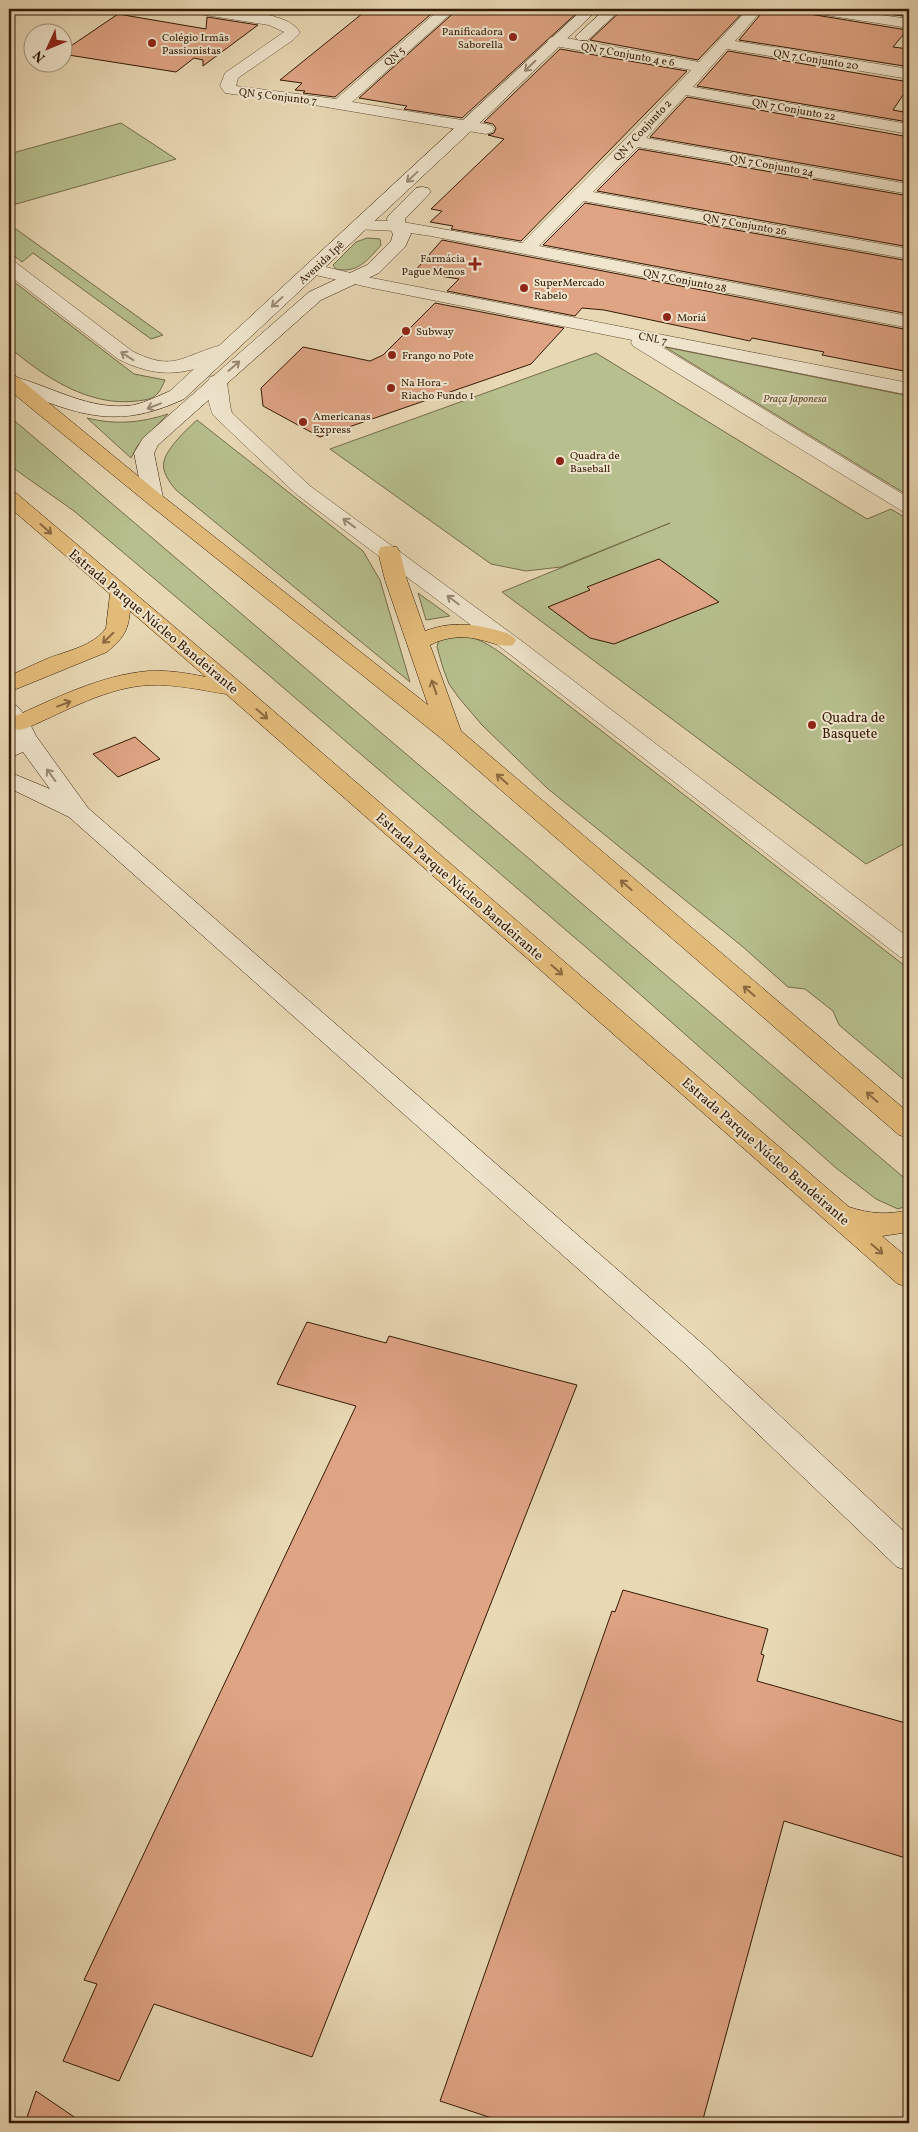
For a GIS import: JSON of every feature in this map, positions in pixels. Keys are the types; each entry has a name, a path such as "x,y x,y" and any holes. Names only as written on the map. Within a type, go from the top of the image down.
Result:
{"highway":[{"path":"10,381 153,498 450,734 909,1128"},
{"name":"Estrada Parque Núcleo Bandeirante","path":"9,497 233,688 909,1276"},
{"path":"389,552 396,580 450,734"},
{"path":"9,685 51,665 99,647 111,637 117,628 121,593"},
{"path":"418,642 436,634 452,630 481,632 505,640"},
{"path":"15,731 112,686 132,681 165,679 233,688"},
{"path":"837,1214 878,1226 896,1225 909,1221"}],"street":[{"name":"QN 5 Conjunto 7","path":"192,9 273,21 291,30 292,33 288,37 231,76 229,88 237,92 340,104 486,129"},
{"name":"QN 5","path":"340,104 449,9"},
{"name":"Avenida Ipê","path":"10,381 90,409 121,413 152,408 177,395 591,9"},
{"path":"472,143 614,9"},
{"name":"QN 7 Conjunto 2","path":"526,249 634,140 756,9"},
{"path":"812,9 909,24"},
{"name":"QN 7 Conjunto 4 e 6","path":"555,41 701,67"},
{"name":"QN 7 Conjunto 20","path":"723,44 909,74"},
{"name":"QN 7 Conjunto 22","path":"680,90 909,129"},
{"name":"QN 7 Conjunto 24","path":"634,140 909,189"},
{"name":"Avenida Ipê","path":"153,498 144,453 150,442 217,381 316,296 324,290 374,269 398,235 396,218 430,184"},
{"name":"QN 7 Conjunto 26","path":"580,195 909,254"},
{"name":"QN 7 Conjunto 28","path":"360,225 421,239 461,237 909,322"},
{"path":"9,266 125,355 145,365 166,369 184,367 222,352"},
{"name":"CNL 7","path":"313,269 397,288 909,389"},
{"name":"CNL 7","path":"374,269 397,288"},
{"path":"624,332 909,507"},
{"path":"217,381 218,404 223,415 303,490 505,640 909,951"},
{"path":"15,731 79,813 686,1348 909,1557"},
{"path":"9,779 79,813"}],"green space":[{"path":"121,123 176,159 9,206 9,154"},
{"path":"9,224 163,335 151,339 33,253 22,262 9,252"},
{"path":"367,238 380,239 381,245 356,268 336,269 333,265 356,242"},
{"path":"9,278 134,374 165,380 159,392 153,397 137,401 119,402 102,399 68,388 37,369 9,347"},
{"name":"Praça Japonesa","path":"665,347 909,396 909,496"},
{"path":"596,353 867,519 891,509 909,520 909,841 866,864 502,592 670,523 561,567 526,571 491,564 330,449"},
{"path":"168,414 138,445 131,458 87,418 108,422 128,422"},
{"path":"9,416 909,1182 909,1205 898,1209 876,1199 836,1168 616,973 265,672 74,511 9,465"},
{"path":"197,420 363,551 380,580 410,682 176,490 165,473 164,461 173,445"},
{"path":"418,593 450,616 426,620"},
{"path":"446,635 475,639 501,653 909,969 909,1084 839,1025 833,1011 805,989 788,987 743,947 547,788 482,725 449,684 437,647 439,639"}],"building":[{"path":"368,9 437,9 335,97 303,93 305,91 295,90 302,83 280,80"},
{"path":"458,9 581,9 462,118 404,109 407,106 359,98"},
{"path":"623,9 746,9 698,60 590,40"},
{"path":"765,9 779,9 907,30 893,47 909,49 909,60 904,66 739,40"},
{"path":"851,9 909,9 903,16"},
{"path":"118,14 206,29 207,17 258,25 203,66 203,60 194,58 176,72 72,56 72,45"},
{"path":"560,49 687,71 521,241 451,229 453,226 430,222 442,211 431,209 504,139 488,135 494,133 496,128 493,124 484,122"},
{"path":"728,51 909,82 909,86 893,110 909,113 908,122 697,86"},
{"path":"687,97 909,137 909,182 650,137"},
{"path":"639,149 909,196 909,247 597,191"},
{"path":"585,203 909,261 909,314 543,245"},
{"path":"442,240 909,330 909,372 822,355 824,352 752,338 750,341 604,310 582,308 575,316 447,291 459,279 414,272"},
{"path":"435,303 564,328 531,364 320,437 263,406 261,388 303,347 370,361 383,355"},
{"path":"659,559 719,602 614,644 590,638 548,607 590,590 587,587"},
{"path":"135,737 160,759 118,777 93,754"},
{"path":"307,1322 386,1343 389,1336 577,1385 312,2057 154,2004 119,2081 63,2061 97,1984 84,1980 356,1406 277,1384"},
{"path":"623,1590 768,1629 761,1654 764,1655 757,1681 909,1724 909,1859 784,1821 702,2123 507,2123 440,2101 612,1611 615,1612"},
{"path":"36,2091 83,2123 25,2123"}],"place":[{"name":"Panificadora Saborella","path":"513,37"},
{"name":"Colégio Irmãs Passionistas","path":"152,43"},
{"name":"Farmácia Pague Menos","path":"475,264"},
{"name":"SuperMercado Rabelo","path":"524,288"},
{"name":"Moriá","path":"667,317"},
{"name":"Subway","path":"406,331"},
{"name":"Frango no Pote","path":"392,355"},
{"name":"Na Hora - Riacho Fundo 1","path":"391,388"},
{"name":"Americanas Express","path":"303,422"},
{"name":"Quadra de Baseball","path":"560,461"},
{"name":"Quadra de Basquete","path":"812,725"}]}
